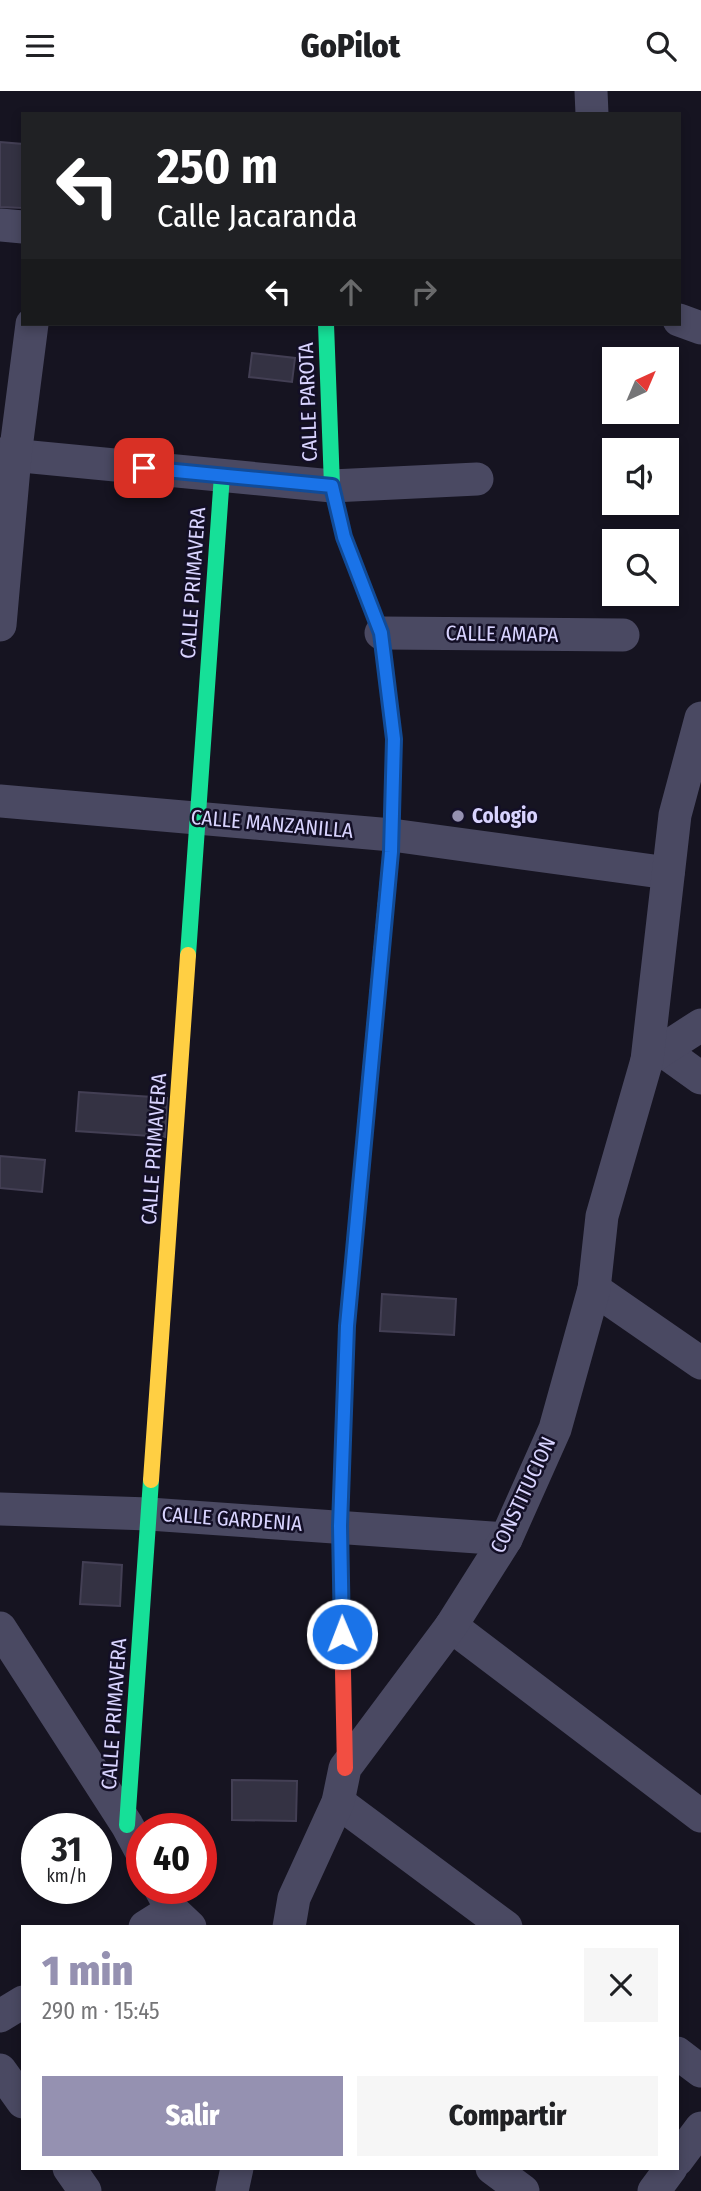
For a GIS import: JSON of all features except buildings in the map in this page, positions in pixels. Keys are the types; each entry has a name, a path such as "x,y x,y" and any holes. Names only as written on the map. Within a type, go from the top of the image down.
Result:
{"street":[{"path":"591,91 592,112"},
{"path":"0,225 21,227"},
{"path":"681,321 701,328"},
{"path":"0,625 8,455 32,326"},
{"name":"CALLE PAROTA","path":"326,326 332,486 344,537 381,633 394,739 392,835 347,1326 340,1526 345,1768"},
{"path":"8,455 332,486 477,479"},
{"name":"CALLE PRIMAVERA","path":"135,1813 149,1514 222,475"},
{"name":"CALLE AMAPA","path":"381,633 623,635"},
{"name":"CONSTITUCION","path":"289,1925 294,1898 338,1802 345,1768 451,1626 506,1539 555,1429 594,1289 602,1216 655,1055 668,873 675,815 701,718"},
{"name":"CALLE MANZANILLA","path":"0,801 392,835 668,873"},
{"path":"655,1055 701,1025"},
{"path":"655,1055 701,1078"},
{"path":"594,1289 701,1363"},
{"name":"CALLE GARDENIA","path":"0,1509 149,1514 506,1539"},
{"path":"451,1626 701,1816"},
{"path":"0,1628 126,1826"},
{"path":"338,1802 503,1925"},
{"path":"0,2016 21,2003"},
{"path":"679,2054 701,2071"},
{"path":"0,2070 21,2099"},
{"path":"679,2157 701,2128"},
{"path":"70,2170 85,2191"},
{"path":"232,2191 237,2170"},
{"path":"495,2170 523,2191"},
{"path":"654,2191 670,2170"}],"traffic: fast":[{"path":"326,326 332,486 344,537 381,633 394,739 391,852 387,891"},
{"path":"188,955 222,475"},
{"path":"128,1813 151,1480"}],"traffic: slow":[{"path":"345,1380 347,1326 387,891"},
{"path":"151,1480 188,955"}],"traffic: jam":[{"path":"345,1380 340,1526 345,1768"}],"place":[{"name":"Cologio","path":"458,816"}],"route":[{"path":"144,468 332,486 344,537 381,633 394,739 391,852 347,1326 340,1526 342,1634"}]}
